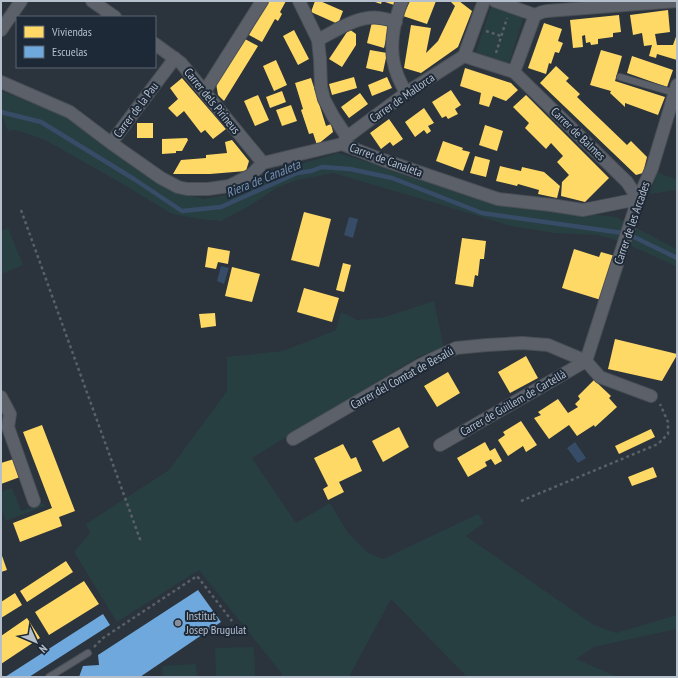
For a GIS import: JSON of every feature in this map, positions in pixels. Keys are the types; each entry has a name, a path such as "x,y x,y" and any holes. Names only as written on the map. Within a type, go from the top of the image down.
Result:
{"street":[{"path":"1,30 21,1"},
{"path":"92,1 114,16"},
{"path":"205,91 262,1"},
{"path":"300,1 318,40 321,87 324,99 345,141"},
{"path":"402,1 392,40 396,73 406,93"},
{"path":"484,1 464,56 514,72 535,15"},
{"path":"496,1 535,15 542,12 549,6 677,1"},
{"path":"318,40 346,25 365,18 380,18 396,22"},
{"name":"Carrer dels Pirineus","path":"156,45 181,63 262,163"},
{"name":"Carrer de Mallorca","path":"345,141 406,93 464,56"},
{"name":"Carrer de la Pau","path":"111,143 175,58"},
{"name":"Carrer de Balmes","path":"514,72 627,182 638,199"},
{"path":"1,82 70,112 161,178 178,187 208,190 229,186 251,175 262,163"},
{"name":"Carrer de les Arcades","path":"586,361 638,199 652,168 676,89"},
{"name":"Carrer de Canaleta","path":"262,163 345,141 383,160 498,199 583,210 638,199"},
{"name":"Carrer del Comtat de Besalú","path":"293,439 420,365 456,348 522,343 548,344 586,361"},
{"path":"586,361 600,377 651,396"},
{"name":"Carrer de Guillem de Cartellà","path":"440,445 586,361"},
{"path":"1,397 10,414 4,429 34,501"}],"lane":[{"path":"620,77 676,89"},
{"path":"49,677 56,675 88,653"}],"path":[{"path":"492,65 511,6"},
{"path":"21,210 141,542"},
{"path":"521,501 658,444 668,434 668,422 659,400 651,396"},
{"path":"88,653 103,638 197,576 232,621"}],"green space":[{"path":"491,6 524,16 509,63 476,52"},
{"path":"1,91 67,116 135,168 172,190 204,199 231,194 269,173 338,153 460,193 505,205 616,217 677,249 677,267 623,242 598,235 555,233 511,226 333,173 297,180 276,188 253,204 221,221 172,214 45,140 16,130 8,131 1,113"},
{"path":"657,172 677,180 677,190 650,194"},
{"path":"8,228 23,265 1,274 1,231"},
{"path":"434,301 444,348 418,357 252,458 296,523 330,503 348,533 367,552 383,559 478,514 484,523 466,536 594,625 616,633 677,615 677,629 594,647 576,659 618,677 467,677 391,599 349,677 282,677 282,674 199,570 117,622 74,552 90,533 86,524 169,470 227,391 227,357 283,351 336,330 341,312 357,320 385,317"},
{"path":"12,488 21,511 44,503 45,506 6,521 1,507 1,492"},
{"path":"254,647 255,677 216,677 215,648"},
{"path":"196,664 197,677 163,677 162,666"}],"water":[{"path":"349,217 358,219 353,238 344,235"},
{"path":"221,266 229,268 224,284 217,281"},
{"path":"575,442 586,458 578,463 567,448"}],"building: Viviendas":[{"path":"268,1 286,1 280,12 282,14 278,21 275,19 262,42 249,35"},
{"path":"315,1 320,1 343,11 338,24 311,12"},
{"path":"372,1 382,1 381,4"},
{"path":"382,1 395,1 394,5"},
{"path":"410,1 436,1 427,24 403,16"},
{"path":"450,1 459,1 472,11 458,47 421,73 404,68 411,25 431,28 426,53 438,41 455,6"},
{"path":"668,10 670,32 655,34 657,45 673,45 677,34 677,60 657,54 656,58 649,56 652,45 644,46 642,33 633,35 630,15"},
{"path":"619,15 621,32 613,33 613,37 598,39 598,44 591,45 590,42 586,43 585,35 582,36 583,47 573,48 570,20"},
{"path":"372,22 389,26 384,48 367,43"},
{"path":"544,23 562,29 558,41 563,43 559,53 555,52 551,64 549,63 546,74 528,68"},
{"path":"349,29 356,34 356,45 342,67 329,59"},
{"path":"294,30 309,59 298,65 283,36"},
{"path":"245,39 258,46 224,101 218,95 216,83"},
{"path":"370,50 387,53 383,72 366,68"},
{"path":"601,50 622,56 615,81 665,97 658,115 625,103 625,107 610,93 611,91 590,85"},
{"path":"632,56 673,70 667,87 627,73"},
{"path":"276,60 287,85 274,91 263,66"},
{"path":"556,66 569,78 566,81 580,94 577,97 627,145 631,141 647,157 643,173 636,175 540,83"},
{"path":"465,68 511,83 518,90 506,101 493,96 489,107 479,104 481,93 460,86"},
{"path":"354,77 357,88 332,95 329,84"},
{"path":"387,77 392,88 372,96 368,85"},
{"path":"182,78 226,129 213,139 205,130 201,133 184,111 177,117 168,108 178,99 170,88"},
{"path":"311,78 326,126 331,124 333,132 317,145 313,133 309,134 301,110 303,109 295,83"},
{"path":"451,90 461,105 455,109 458,114 448,119 446,116 442,118 432,102"},
{"path":"282,91 286,102 270,108 266,97"},
{"path":"360,93 368,104 349,118 341,107"},
{"path":"258,95 269,120 255,126 244,101"},
{"path":"526,95 609,178 585,202 561,196 562,182 569,175 557,162 563,156 551,143 546,149 525,128 529,123 513,107"},
{"path":"291,105 297,121 282,126 276,110"},
{"path":"424,108 434,123 428,126 431,131 427,134 424,130 415,137 405,122"},
{"path":"389,119 403,139 393,146 390,142 381,149 370,133"},
{"path":"137,123 153,123 153,138 137,138"},
{"path":"485,125 503,131 497,151 479,145"},
{"path":"187,138 188,140 182,151 162,154 162,139"},
{"path":"232,140 249,161 246,171 210,174 173,174 181,160 206,158 206,155 227,153 225,142"},
{"path":"443,141 470,152 463,171 436,161"},
{"path":"475,156 490,160 486,177 470,173"},
{"path":"500,166 521,171 522,167 544,172 560,186 557,198 538,194 539,190 518,184 517,186 496,181"},
{"path":"304,212 331,219 319,267 291,260"},
{"path":"462,238 486,241 484,259 480,259 478,276 475,275 473,287 455,284"},
{"path":"208,247 230,251 228,264 218,262 216,269 205,267"},
{"path":"574,249 599,257 601,252 615,256 601,300 562,288"},
{"path":"343,263 351,265 344,292 336,290"},
{"path":"232,267 260,274 252,302 225,296"},
{"path":"304,288 339,298 332,322 297,312"},
{"path":"215,313 216,326 201,328 199,314"},
{"path":"615,339 677,355 662,381 608,369"},
{"path":"526,356 538,378 510,393 498,372"},
{"path":"448,372 460,393 437,407 424,386"},
{"path":"594,380 611,396 609,398 617,407 595,427 594,425 577,436 569,425 549,439 534,418 541,415 538,412 558,399 568,413 578,407 575,404 580,399 578,396"},
{"path":"521,421 537,445 526,452 523,446 508,456 498,440 505,435 503,432"},
{"path":"42,425 75,511 59,517 62,526 20,542 13,523 52,508 23,432"},
{"path":"399,427 409,447 383,462 372,441"},
{"path":"651,429 655,437 619,454 615,446"},
{"path":"485,442 490,451 495,448 502,461 495,465 491,459 485,462 487,466 468,477 457,458"},
{"path":"343,444 351,459 356,457 362,471 339,482 344,492 328,500 323,489 328,486 314,458"},
{"path":"14,459 20,477 1,484 1,463"},
{"path":"653,467 657,477 632,486 628,477"},
{"path":"1,553 7,570 1,572"},
{"path":"66,561 73,572 27,602 20,591"},
{"path":"84,581 99,604 49,635 35,612"},
{"path":"15,593 22,605 1,618 1,602"},
{"path":"27,618 40,638 1,664 1,636"}],"building: Escuelas":[{"path":"198,590 221,622 140,677 79,677 83,666 99,665 98,655"},
{"path":"103,614 110,625 29,677 5,677"}],"waterway":[{"name":"Riera de Canaleta","path":"1,112 41,122 134,179 182,211 221,207 297,173 311,171 322,167 350,169 392,178 482,213 623,233"},
{"path":"634,237 677,258"}],"place":[{"name":"Institut Josep Brugulat","path":"178,623"}]}
